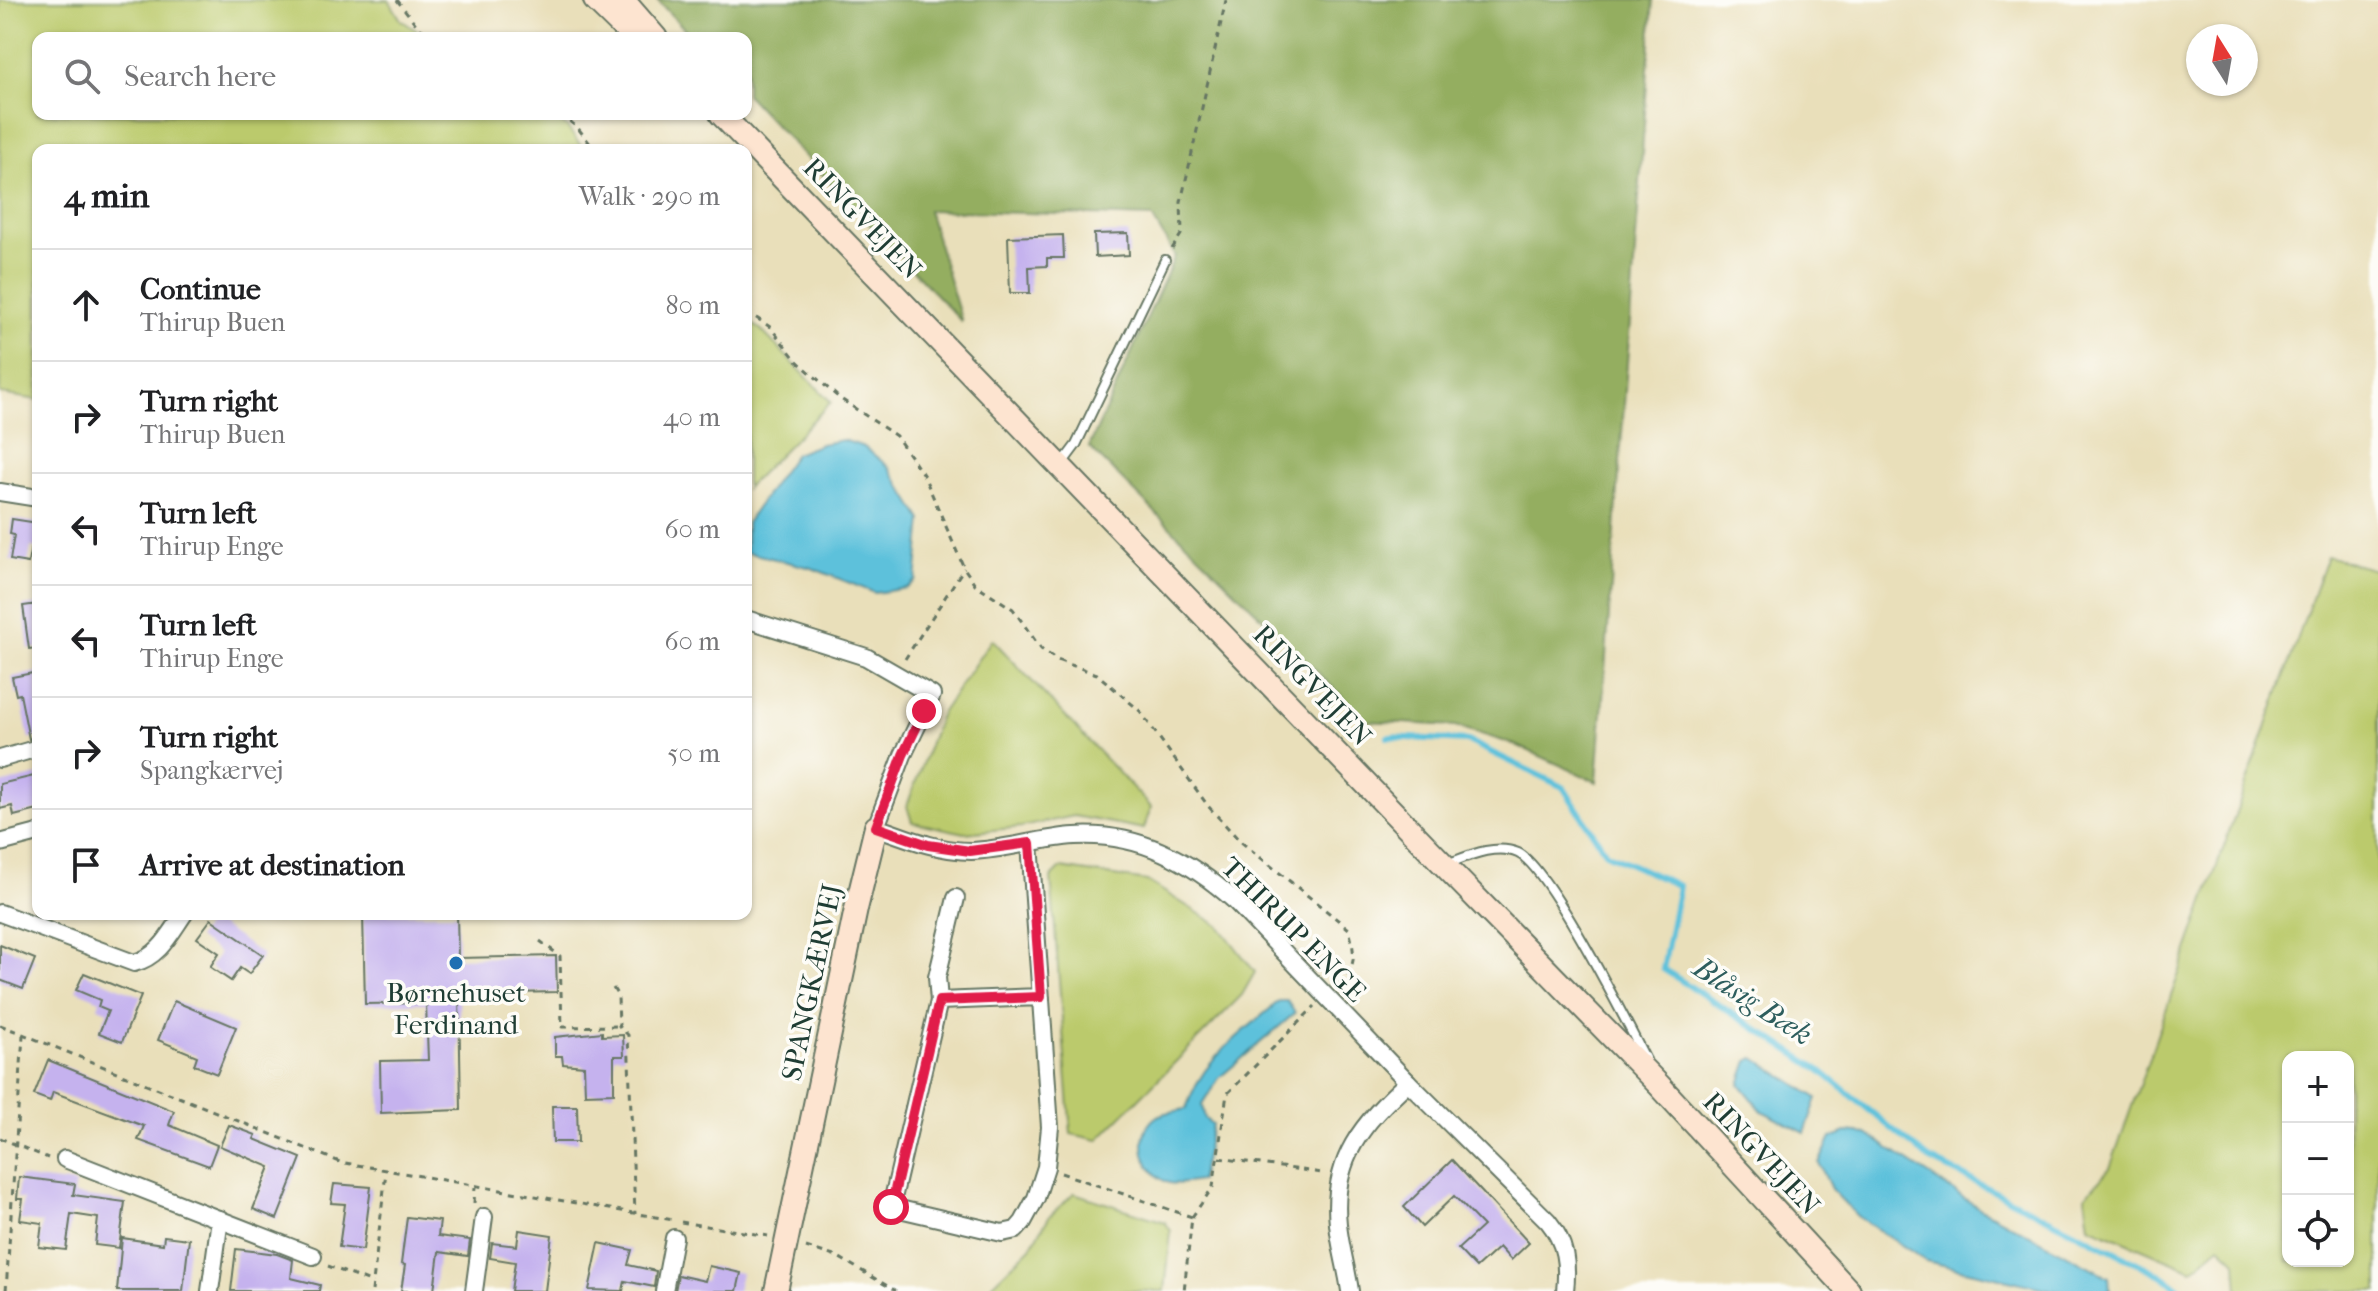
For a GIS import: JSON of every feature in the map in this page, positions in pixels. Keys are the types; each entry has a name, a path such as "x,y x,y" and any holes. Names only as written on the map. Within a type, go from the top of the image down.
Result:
{"main road":[{"path":"595,0 628,32"},
{"path":"623,0 651,32"},
{"name":"RINGVEJEN","path":"726,120 749,144"},
{"name":"RINGVEJEN","path":"752,147 1659,1085 1849,1291"},
{"name":"SPANGKÆRVEJ","path":"776,1291 876,827"}],"street":[{"path":"0,492 32,497"},
{"path":"752,621 866,657 897,673"},
{"name":"SPANGKÆRVEJ","path":"876,827 903,755 932,695 897,673"},
{"path":"0,759 32,750"},
{"name":"THIRUP ENGE","path":"876,827 928,845 970,851 1076,836 1118,838 1181,860 1210,878 1558,1233 1567,1262 1565,1291"},
{"path":"0,843 32,835"},
{"path":"956,898 937,977 939,1001 891,1207 1002,1233 1016,1230 1036,1198 1046,1167 1050,1127 1030,843"},
{"path":"0,913 134,963 148,960 180,920"},
{"path":"939,1001 1041,997"},
{"path":"1350,1291 1338,1223 1342,1176 1360,1131 1408,1082"},
{"path":"65,1159 313,1256"},
{"path":"474,1291 484,1217"},
{"path":"210,1291 220,1219"},
{"path":"664,1291 674,1238"}],"lane":[{"path":"1061,465 1076,445 1165,260"},
{"path":"1444,865 1499,849 1519,853 1538,869 1613,996 1659,1085"}],"path":[{"path":"397,0 419,28 426,32"},
{"path":"1165,260 1182,233 1181,202 1226,0"},
{"path":"568,120 590,144"},
{"path":"752,315 770,327 797,361 838,397 896,436 924,476 964,568 975,584 991,594"},
{"path":"897,673 964,568"},
{"path":"540,941 560,956 562,1027 619,1026"},
{"path":"613,988 618,996 619,1026 628,1035 635,1214"},
{"path":"0,1025 340,1162 819,1249 896,1291"},
{"path":"6,1291 23,1034"},
{"path":"0,1138 56,1161 65,1159"},
{"path":"1218,1158 1342,1176"},
{"path":"1046,1167 1192,1217 1184,1291"},
{"path":"372,1291 386,1172"},
{"path":"313,1256 320,1263 373,1283"}],"green space":[{"path":"0,0 389,0 401,20 419,32 32,32 32,120 556,120 566,126 580,144 32,144 32,399 0,394"},
{"path":"657,0 1653,0 1597,782 1516,745 1455,726 1367,721 1089,447 1175,256 1152,217 928,210 962,322 752,100 752,32 687,32"},
{"path":"752,324 831,402 752,482"},
{"path":"2327,556 2378,571 2378,1291 2238,1291 2236,1261 2220,1246 2192,1270 2089,1226 2085,1196 2110,1168"},
{"path":"992,639 1151,807 1144,829 1074,816 1022,827 965,833 912,822 907,806 940,715"},
{"path":"1061,868 1147,881 1219,926 1255,972 1242,995 1098,1140 1071,1134 1051,878"},
{"path":"1074,1193 1165,1222 1171,1231 1165,1291 986,1291 1031,1247 1049,1217"}],"water":[{"path":"843,440 864,447 889,467 922,520 916,580 907,588 875,593 812,568 752,553 752,515 795,454"},
{"path":"1279,1001 1287,1001 1295,1013 1219,1078 1202,1105 1205,1119 1212,1124 1200,1181 1173,1184 1160,1178 1144,1153 1144,1134 1149,1125 1159,1115 1186,1109 1193,1091 1212,1062"},
{"path":"1755,1058 1817,1098 1805,1133 1762,1111 1740,1084 1748,1061"},
{"path":"1846,1132 1867,1134 1979,1208 2109,1277 2110,1291 2056,1291 1926,1261 1857,1216 1831,1189 1819,1163 1831,1138"}],"building":[{"path":"1128,233 1129,255 1095,257 1094,234"},
{"path":"1063,235 1064,258 1047,258 1047,266 1029,267 1030,293 1010,293 1008,237"},
{"path":"12,519 32,522 32,547 28,563 10,560 14,535 10,534"},
{"path":"32,605 32,649 29,649 23,606"},
{"path":"32,673 32,738 29,739 20,694 16,695 12,677"},
{"path":"32,776 32,812 14,816 12,806 0,809 0,784"},
{"path":"212,920 263,955 249,974 240,968 231,981 210,967 219,953 197,938"},
{"path":"363,920 457,920 458,958 556,956 557,992 459,994 461,1110 381,1113 380,1061 428,1060 426,1003 365,1004"},
{"path":"0,945 35,959 23,989 0,980"},
{"path":"84,973 141,996 122,1042 99,1033 108,1011 98,1007 100,1000 76,990"},
{"path":"174,1001 236,1027 217,1074 194,1065 197,1056 158,1040"},
{"path":"602,1032 602,1036 623,1035 624,1056 614,1056 614,1093 585,1094 584,1066 563,1064 562,1056 555,1056 555,1037"},
{"path":"48,1060 174,1111 169,1125 217,1145 209,1166 138,1140 144,1126 53,1092 50,1101 34,1095"},
{"path":"552,1106 577,1106 578,1142 553,1142"},
{"path":"229,1125 301,1158 277,1219 253,1209 270,1167 220,1146"},
{"path":"1452,1160 1529,1243 1511,1260 1499,1247 1476,1268 1458,1249 1483,1226 1454,1196 1422,1227 1404,1207"},
{"path":"19,1177 75,1184 73,1195 125,1202 119,1248 95,1245 98,1218 71,1214 66,1250 39,1247 42,1223 20,1220 23,1199 17,1199"},
{"path":"334,1184 371,1187 363,1250 339,1247 345,1204 331,1203"},
{"path":"407,1217 440,1221 438,1236 470,1240 468,1256 439,1252 434,1291 401,1291"},
{"path":"519,1230 552,1235 545,1291 511,1291 515,1262 490,1258 492,1243 517,1246"},
{"path":"164,1236 189,1239 183,1291 117,1291 122,1238 163,1244"},
{"path":"599,1243 632,1250 628,1265 656,1271 654,1287 625,1281 623,1291 589,1290"},
{"path":"236,1249 277,1254 293,1260 291,1278 320,1285 319,1291 231,1291"},
{"path":"709,1266 741,1273 737,1291 675,1291 678,1275 705,1281"}],"waterway":[{"name":"Blåsig Bæk","path":"1388,737 1468,741 1563,787 1606,853 1679,886 1663,969 1820,1070 1929,1159 2161,1275 2183,1291"}],"place":[{"name":"Børnehuset Ferdinand","path":"456,963"}],"route":[{"path":"891,1207 939,1001 1041,997 1030,843 970,851 928,845 876,827 903,755 924,711"}]}
